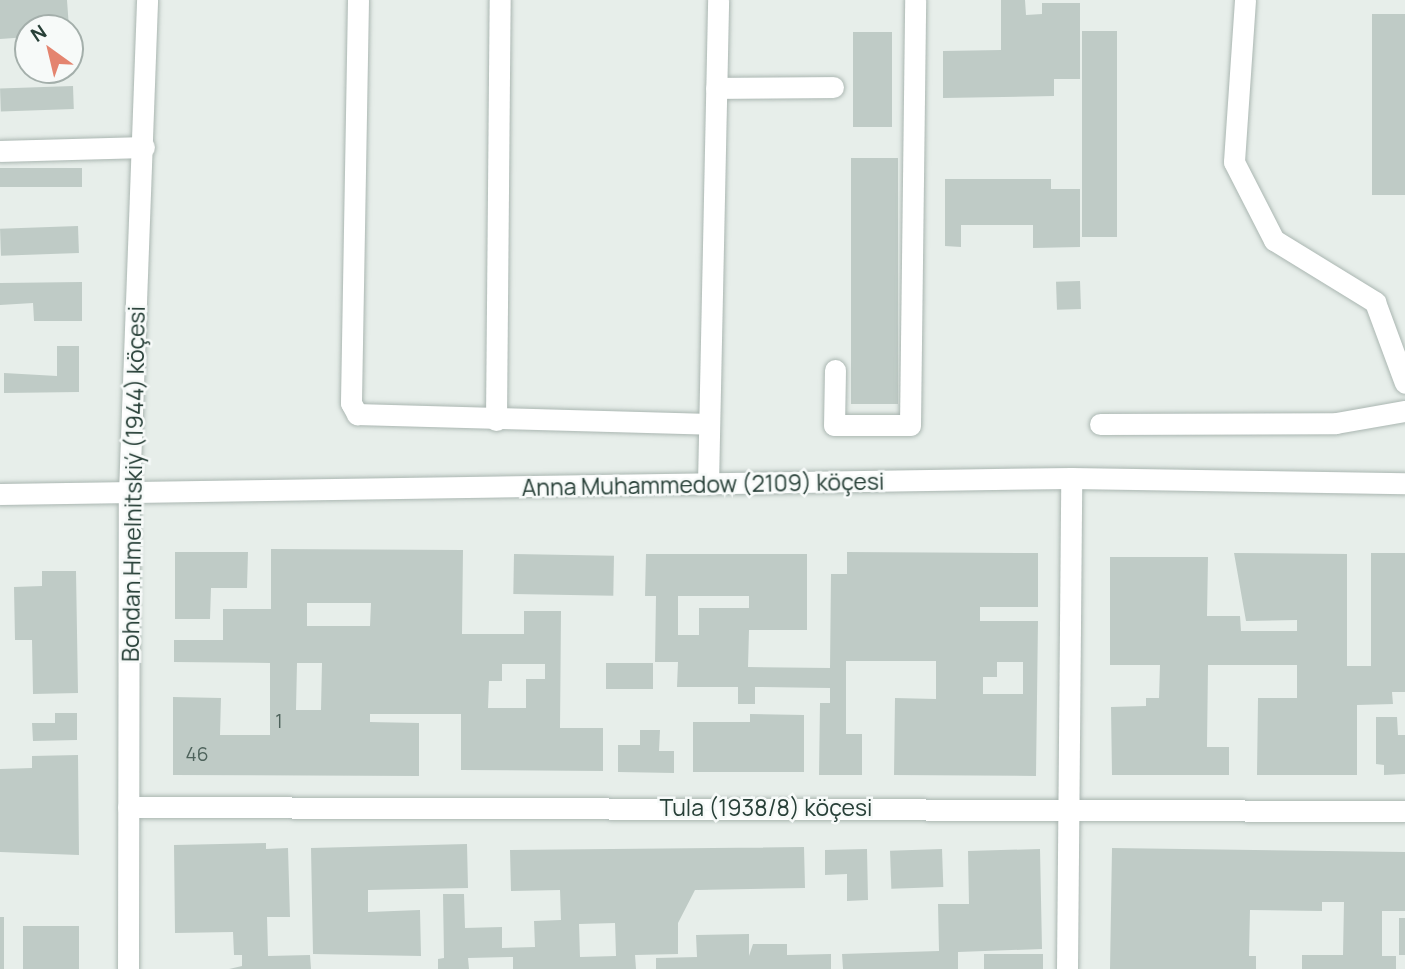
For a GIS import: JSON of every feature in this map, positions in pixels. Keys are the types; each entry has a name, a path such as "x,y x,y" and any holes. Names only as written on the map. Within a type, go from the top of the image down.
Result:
{"street":[{"name":"Bohdan Hmelnitskiý (1944) köçesi","path":"128,969 129,493 144,148 147,0"},
{"path":"358,0 351,403 364,418 709,424"},
{"path":"496,420 500,0"},
{"path":"708,484 718,0"},
{"path":"835,370 834,425 910,425 915,0"},
{"path":"1245,0 1234,162 1274,240 1375,302 1405,383"},
{"path":"716,88 833,87"},
{"path":"0,151 144,148"},
{"path":"1100,424 1336,423 1405,411"},
{"path":"1067,969 1071,478"},
{"name":"Anna Muhammedow (2109) köçesi","path":"0,494 1071,478 1405,483"},
{"name":"Tula (1938/8) köçesi","path":"128,807 1405,811"}],"building":[{"path":"0,0 67,0 68,14 14,14 14,38 0,39"},
{"path":"1001,0 1025,0 1026,15 1042,14 1042,3 1080,3 1080,79 1054,79 1054,96 943,98 943,51 1001,50"},
{"path":"1372,14 1405,14 1405,195 1372,195"},
{"path":"1082,31 1117,31 1117,237 1082,237"},
{"path":"853,32 892,32 892,127 853,127"},
{"path":"73,86 74,109 1,112 0,89"},
{"path":"851,158 898,158 898,404 851,404"},
{"path":"0,168 82,168 82,187 0,187"},
{"path":"945,179 1051,179 1051,189 1080,189 1080,247 1033,248 1033,225 961,225 961,247 945,246"},
{"path":"78,226 79,253 1,256 0,229"},
{"path":"1080,281 1081,309 1057,310 1056,282"},
{"path":"82,282 82,321 34,321 33,303 0,305 0,283"},
{"path":"57,346 79,346 79,392 4,393 4,373 57,376"},
{"path":"271,549 463,550 462,634 524,634 524,611 561,611 560,728 603,728 603,771 461,770 461,714 370,714 370,722 419,723 419,776 173,775 173,697 221,698 220,735 270,735 270,663 174,662 174,640 223,640 223,609 271,609","holes":["307,603 371,603 370,626 307,626","297,663 322,663 321,710 296,710","502,664 545,664 545,679 526,679 526,708 488,708 489,681 502,681"]},
{"path":"175,552 248,552 247,588 211,588 210,619 175,619"},
{"path":"847,552 1038,553 1038,607 980,607 980,621 1038,621 1036,776 894,775 895,698 936,699 936,661 846,661 846,734 862,734 862,775 819,775 820,703 830,703 830,688 755,687 755,704 738,704 738,687 677,687 678,662 655,662 656,596 645,596 646,554 807,554 807,630 749,630 748,667 830,668 831,574 847,574","holes":["678,596 749,596 749,608 699,608 699,635 678,635","997,662 1023,662 1023,694 983,694 983,677 997,677"]},
{"path":"1234,553 1347,554 1347,666 1371,666 1371,553 1405,553 1405,692 1392,692 1393,704 1357,705 1357,775 1257,775 1258,698 1297,698 1297,665 1208,665 1207,747 1229,747 1229,775 1112,775 1111,707 1146,706 1146,698 1159,698 1160,665 1110,665 1110,557 1208,557 1207,616 1240,616 1241,631 1297,631 1297,620 1246,621"},
{"path":"514,554 614,556 613,596 513,594"},
{"path":"42,571 76,571 78,693 33,694 32,640 15,640 14,587 42,586"},
{"path":"606,663 653,663 653,689 606,689"},
{"path":"55,713 77,713 77,740 33,741 32,723 55,723"},
{"path":"750,714 804,715 804,772 693,772 693,722 750,722"},
{"path":"1376,717 1397,717 1398,735 1405,735 1405,774 1384,775 1384,765 1376,764"},
{"path":"640,730 660,730 659,751 674,751 674,773 618,772 618,745 640,745"},
{"path":"78,755 79,855 0,852 0,769 32,768 32,756"},
{"path":"266,843 266,849 288,848 290,917 267,917 268,956 310,955 311,969 229,969 242,966 242,955 234,955 233,932 175,933 174,845"},
{"path":"467,844 468,888 368,890 368,912 420,910 421,956 313,954 311,848"},
{"path":"804,847 805,888 695,890 678,923 678,954 635,955 636,969 513,969 513,957 468,958 469,969 438,969 438,959 444,958 443,894 464,894 465,928 502,927 502,948 535,947 534,921 561,920 560,890 511,891 510,850","holes":["615,923 616,956 580,957 579,924"]},
{"path":"1112,848 1405,852 1405,911 1382,911 1382,956 1396,956 1396,969 1302,969 1302,955 1343,955 1344,902 1322,902 1322,911 1250,910 1249,956 1256,956 1256,969 1110,969"},
{"path":"867,849 868,900 847,901 847,874 825,875 825,850"},
{"path":"942,849 943,887 891,889 890,851"},
{"path":"1040,849 1042,949 958,952 958,969 843,969 842,954 939,951 938,904 969,904 968,851"},
{"path":"0,917 4,917 4,969 0,969"},
{"path":"1399,918 1405,918 1405,955 1399,955"},
{"path":"23,926 79,926 79,969 23,969"},
{"path":"749,934 749,956 753,944 787,944 787,955 831,954 831,969 656,969 656,958 697,957 696,935"},
{"path":"984,954 1043,954 1043,969 984,969"}]}
